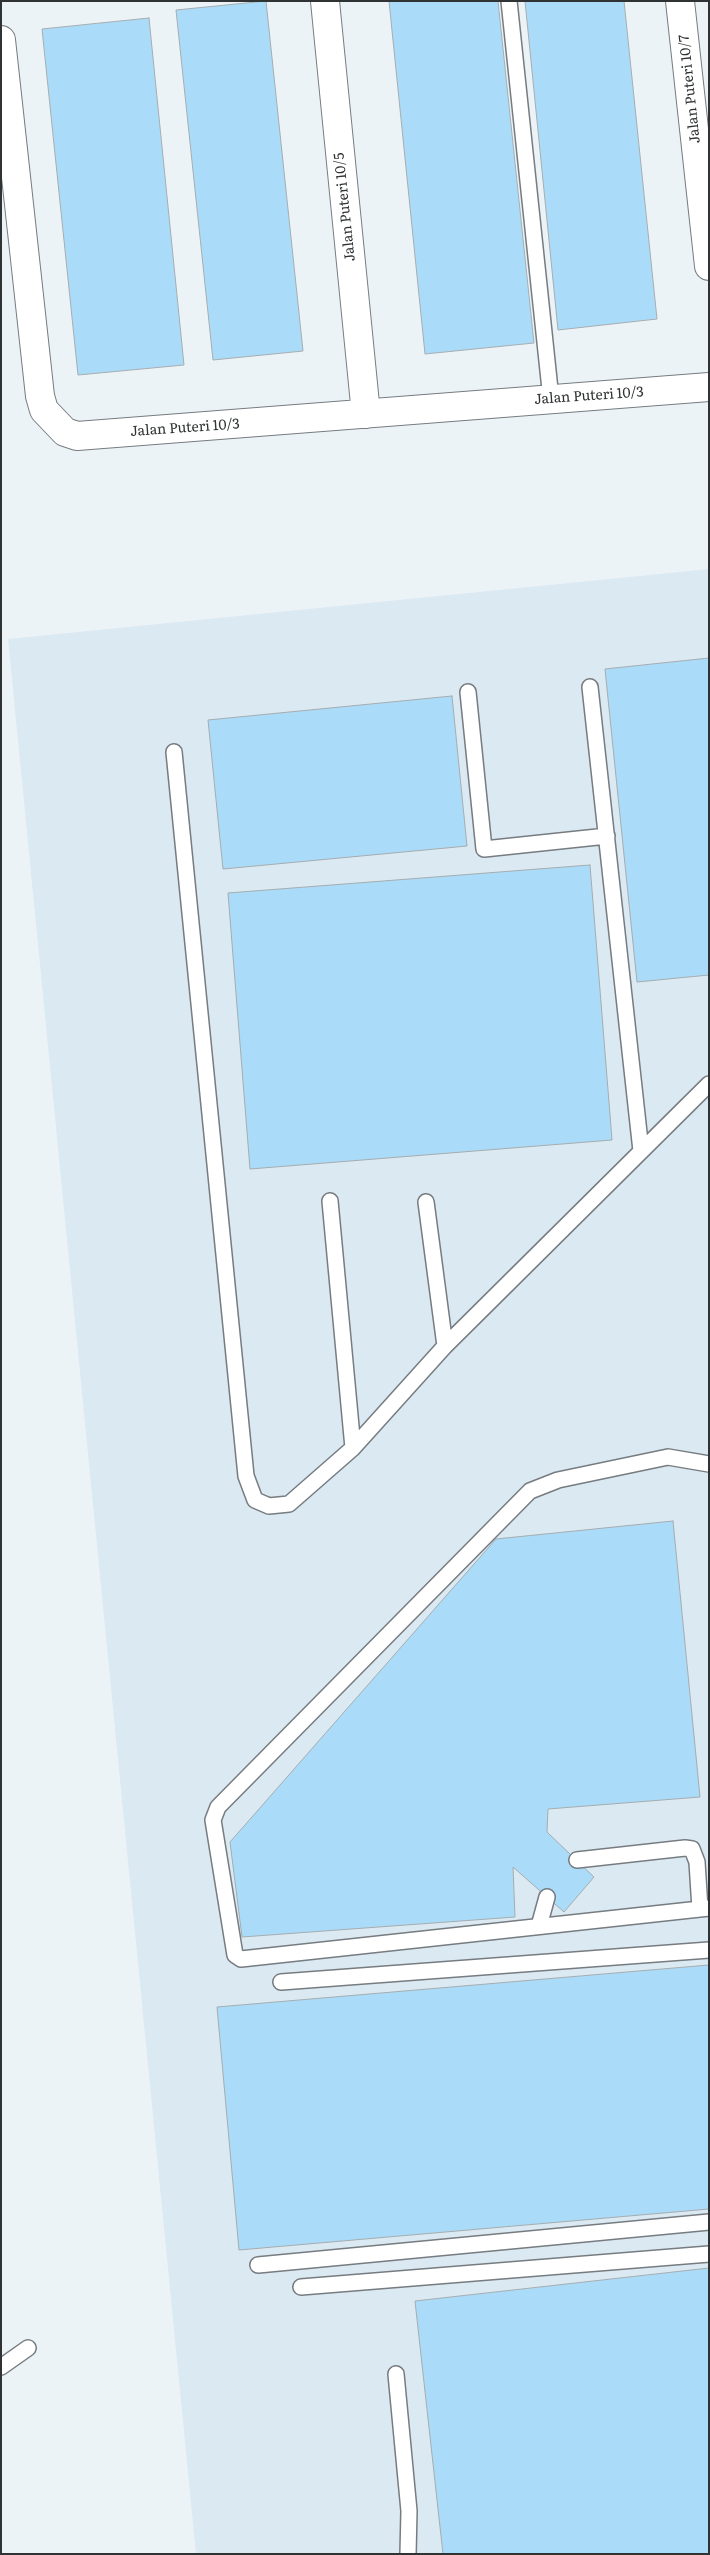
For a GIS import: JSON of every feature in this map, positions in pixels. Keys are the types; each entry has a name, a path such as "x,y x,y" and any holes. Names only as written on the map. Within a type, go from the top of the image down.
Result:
{"street":[{"name":"Jalan Puteri 10/5","path":"325,1 366,414"},
{"name":"Jalan Puteri 10/7","path":"680,1 709,266"},
{"name":"Jalan Puteri 10/3","path":"1,40 40,396 44,410 56,425 65,432 77,436 709,387"}],"lane":[{"path":"509,1 551,399"},
{"path":"590,687 641,1151"},
{"path":"468,692 484,849 607,836"},
{"path":"174,752 246,1476 255,1500 270,1506 289,1504 353,1448 445,1346 709,1084"},
{"path":"330,1201 353,1448"},
{"path":"426,1202 445,1346"},
{"path":"577,1860 685,1848 692,1850 704,1908 241,1959 235,1955 213,1820 218,1807 530,1491 558,1480 668,1457 709,1464"},
{"path":"539,1926 547,1897"},
{"path":"281,1982 709,1950"},
{"path":"258,2265 709,2222"},
{"path":"301,2287 709,2254"},
{"path":"1,2367 28,2348"},
{"path":"396,2374 409,2511 408,2554"}],"shaded area":[{"path":"709,569 709,2554 196,2554 8,639"}],"building":[{"path":"266,1 303,351 213,360 176,10"},
{"path":"389,1 498,1 534,343 425,354"},
{"path":"525,1 624,1 657,319 558,330"},
{"path":"149,18 184,365 78,375 42,29"},
{"path":"709,658 709,975 637,982 605,669"},
{"path":"452,696 467,846 223,869 208,720"},
{"path":"590,865 612,1140 250,1169 228,893"},
{"path":"673,1521 700,1797 548,1809 547,1832 594,1877 564,1912 513,1867 515,1917 242,1937 230,1842 496,1539"},
{"path":"709,1965 709,2209 239,2250 217,2007"},
{"path":"709,2268 709,2554 443,2554 415,2301"}]}
